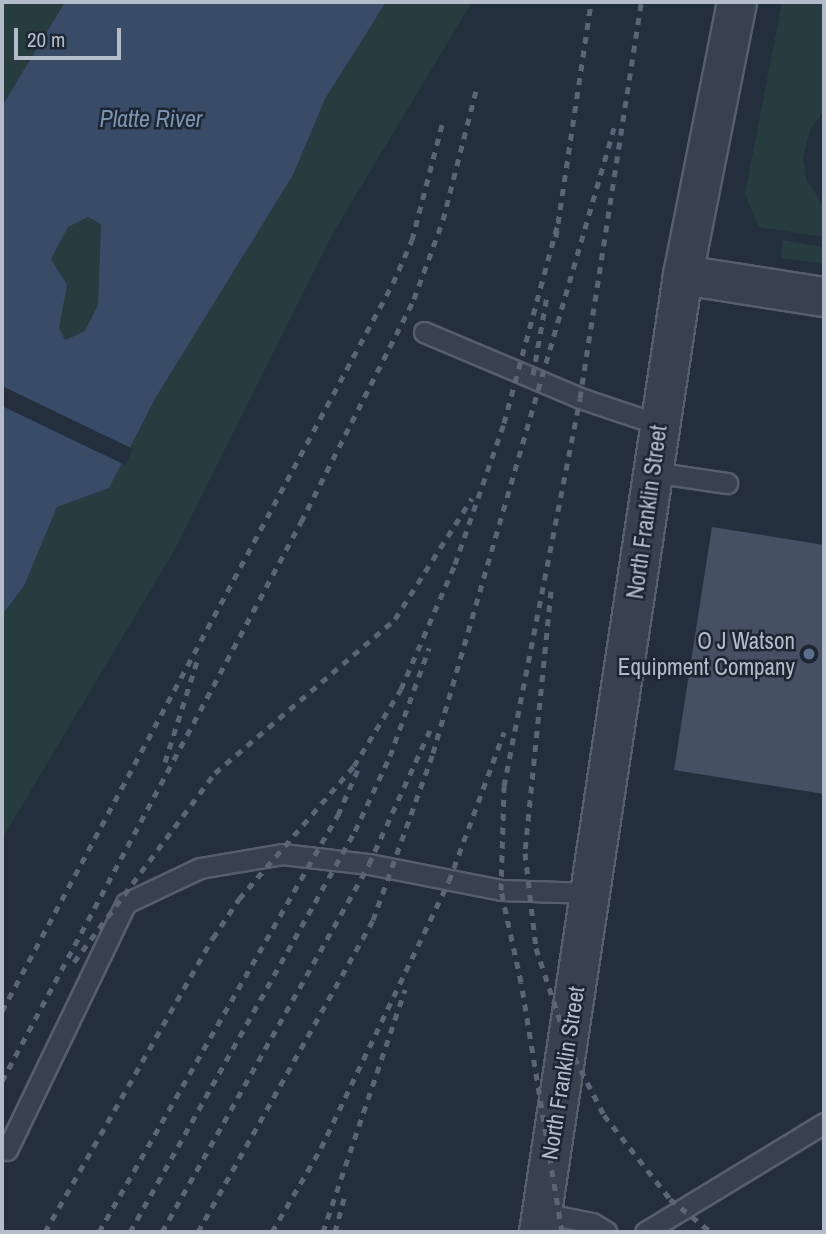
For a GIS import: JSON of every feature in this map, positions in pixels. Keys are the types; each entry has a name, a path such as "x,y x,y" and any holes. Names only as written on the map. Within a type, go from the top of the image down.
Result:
{"street":[{"name":"North Franklin Street","path":"541,1223 683,275 737,2"},
{"path":"683,275 824,297"}],"lane":[{"path":"424,332 580,398 660,425"},
{"path":"653,472 727,483"},
{"path":"7,1150 126,903 200,868 282,854 369,864 501,890 590,893"},
{"path":"645,1232 824,1123"},
{"path":"541,1223 592,1223 607,1232"}],"green space":[{"path":"2,2 65,2 2,106"},
{"path":"386,2 472,2 333,233 175,549 2,839 2,615 24,586 57,507 109,488 156,397 293,175 325,99"},
{"path":"782,2 824,2 824,111 810,129 803,158 807,181 824,206 824,237 759,227 745,194"},
{"path":"88,217 101,223 98,305 85,331 65,340 59,328 57,271 51,259 54,244 68,226"},
{"path":"783,240 824,247 824,264 781,258"}],"water":[{"name":"Platte River","path":"65,2 386,2 325,99 293,175 156,397 109,488 57,507 24,586 2,615 2,106","holes":["88,217 101,224 98,305 85,331 65,340 59,328 67,285 51,259 68,227"]}],"pier":[{"path":"2,386 133,449 125,465 2,406"}],"building":[{"path":"712,527 824,545 824,794 674,770"}],"railway":[{"path":"556,237 591,2"},
{"path":"562,1232 521,982 501,890 504,786 580,398 641,2"},
{"path":"2,1081 301,522 414,299 443,220 476,91"},
{"path":"2,1011 393,283 412,240 443,121"},
{"path":"198,1232 373,920 433,753 614,128"},
{"path":"45,1232 213,938 239,899 354,766 401,689 455,564 504,423 557,227"},
{"path":"533,375 547,296"},
{"path":"74,962 215,773 395,619 472,498"},
{"path":"551,591 525,853 536,948 568,1045 604,1115 670,1199 711,1232"},
{"path":"130,1232 355,831 390,756 429,648"},
{"path":"165,762 199,655"},
{"path":"162,1232 369,864 430,730"},
{"path":"272,1232 321,1148 449,881 504,732"},
{"path":"99,1232 338,815 358,769"},
{"path":"323,1232 405,990"},
{"path":"335,1232 344,1198"}],"place":[{"name":"O J Watson Equipment Company","path":"809,654"}]}
